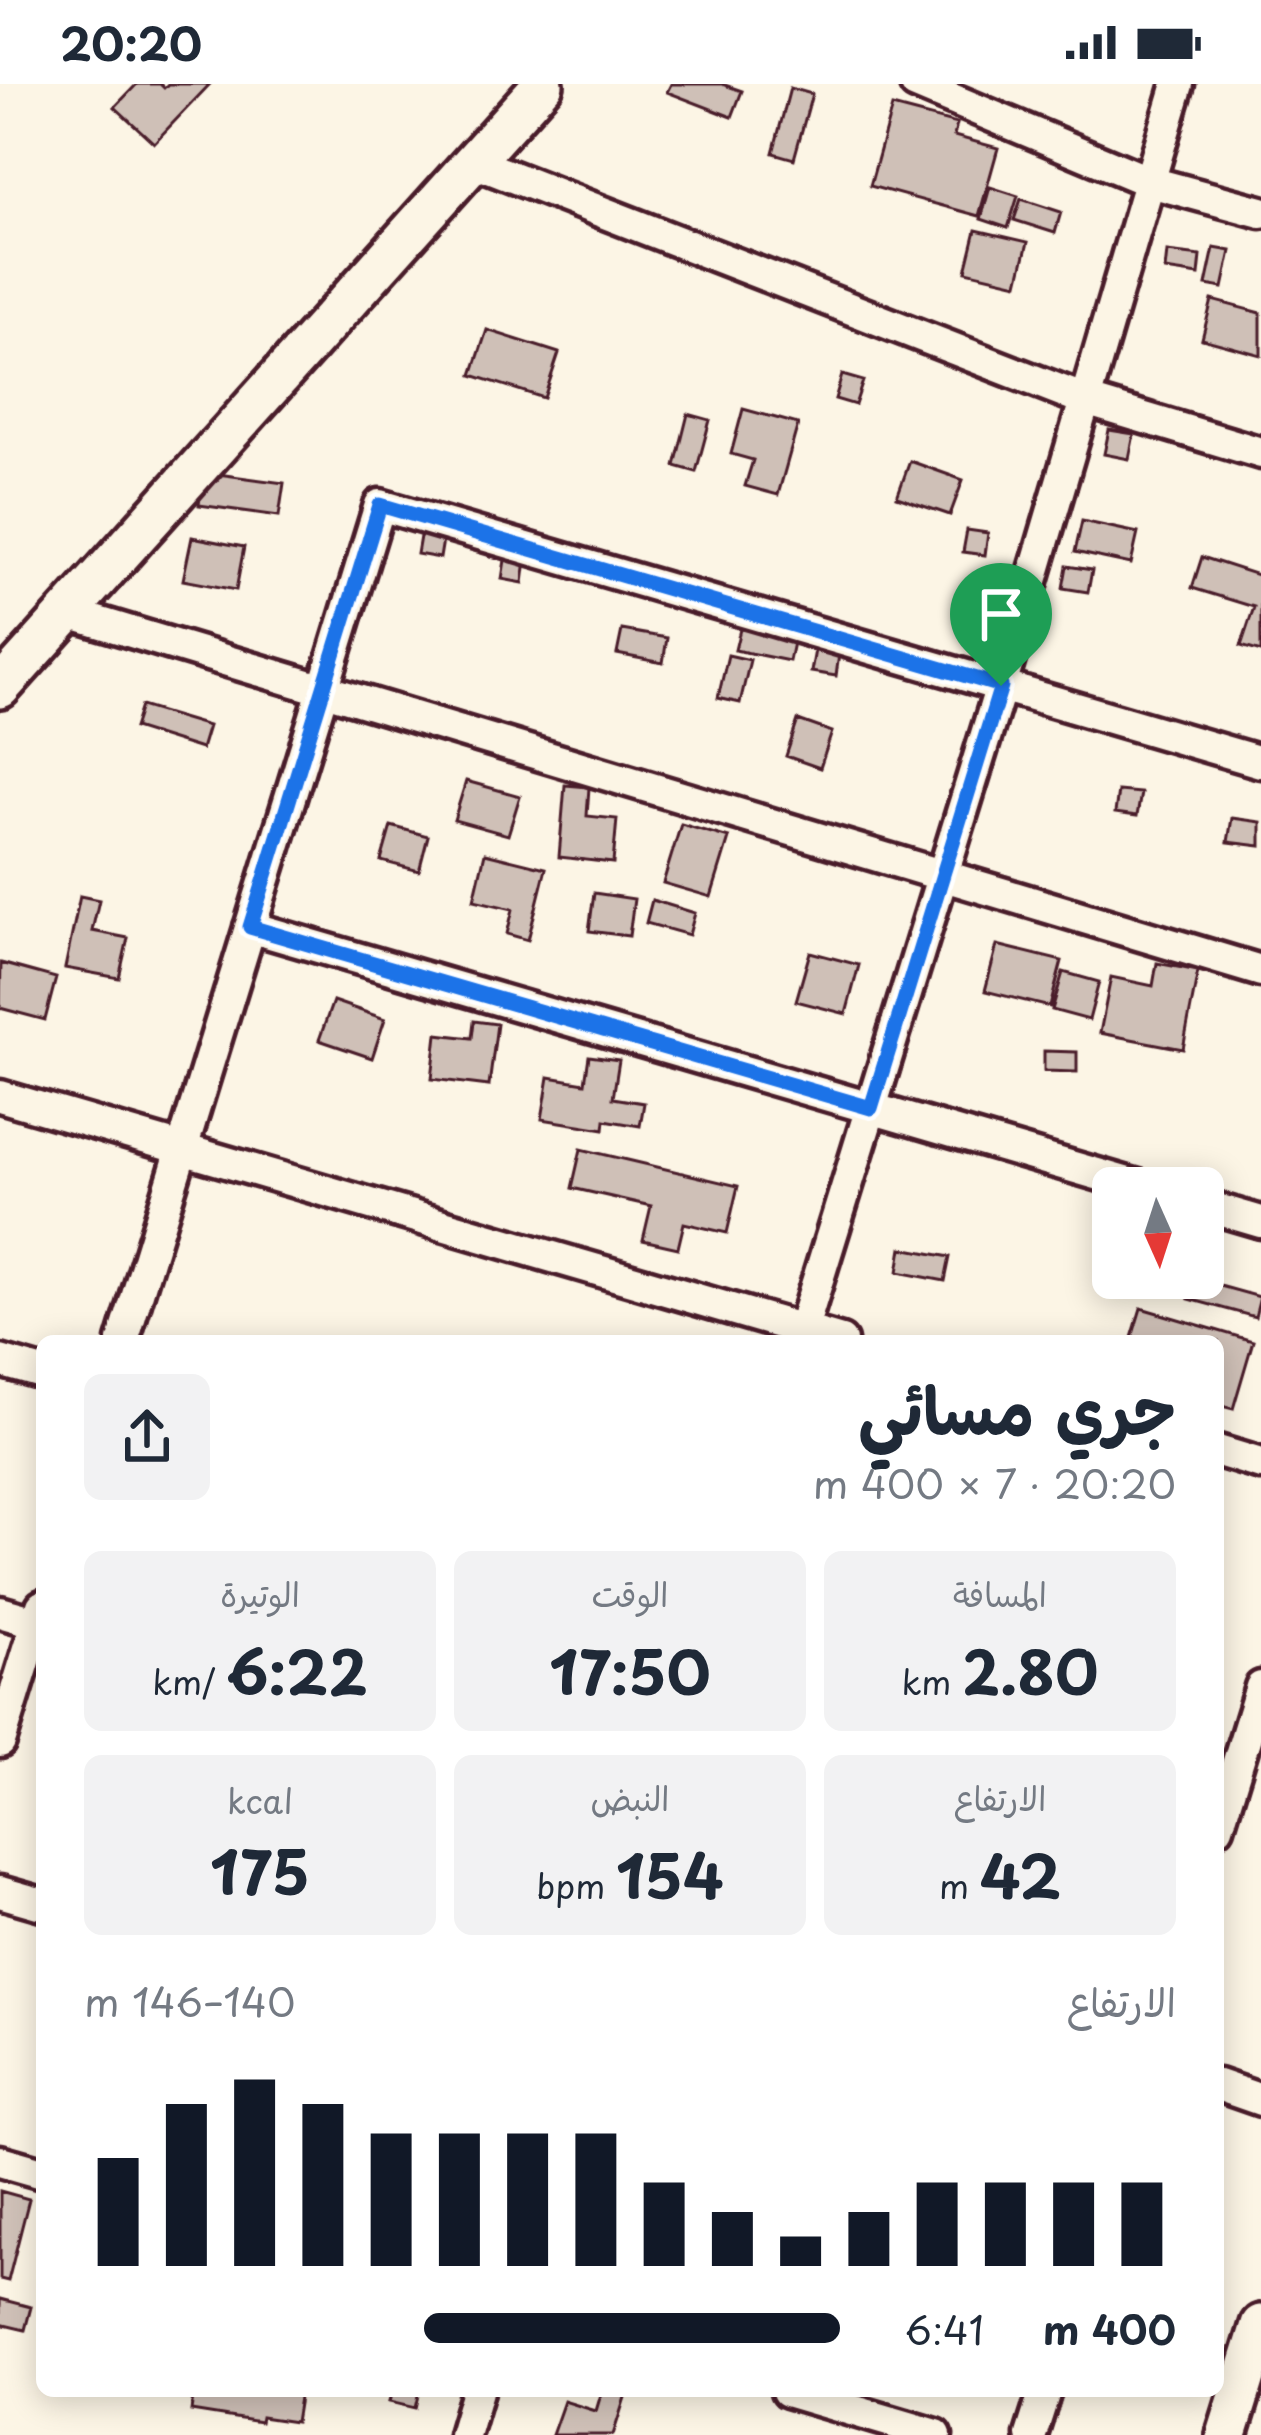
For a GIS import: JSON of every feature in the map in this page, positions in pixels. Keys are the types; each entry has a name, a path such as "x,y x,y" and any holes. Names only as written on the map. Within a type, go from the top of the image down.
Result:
{"street":[{"path":"0,688 543,84"},
{"path":"916,84 1150,182 1261,212"},
{"path":"0,1096 801,1335 1001,686 1178,84"},
{"path":"474,162 1085,400 1261,453"},
{"path":"125,1335 380,505 1261,762"},
{"path":"68,613 1261,971"},
{"path":"250,927 1092,1173"},
{"path":"1224,1211 1261,1222"},
{"path":"0,1361 36,1371"},
{"path":"1224,1453 1261,1464"},
{"path":"0,1612 36,1617"},
{"path":"0,1742 36,1630"},
{"path":"1224,1807 1261,1687"},
{"path":"1224,1719 1249,1726"},
{"path":"0,1892 36,1902"},
{"path":"1224,2087 1261,2100"},
{"path":"0,2161 36,2172"},
{"path":"1227,2435 1261,2325"},
{"path":"464,2435 475,2397"},
{"path":"807,2397 936,2435"},
{"path":"1031,2435 1043,2397"}],"building":[{"path":"137,84 164,88 168,84 210,84 154,143 115,107"},
{"path":"671,84 722,84 742,91 732,117 667,92"},
{"path":"790,88 812,94 794,159 773,153"},
{"path":"892,107 957,124 954,136 998,148 979,216 870,186"},
{"path":"990,187 1018,196 1008,228 981,219"},
{"path":"1021,199 1061,212 1055,233 1014,220"},
{"path":"976,230 1028,242 1018,283 966,271"},
{"path":"1214,248 1231,251 1223,288 1206,285"},
{"path":"1167,252 1201,256 1199,275 1165,270"},
{"path":"1212,300 1261,313 1261,355 1202,339"},
{"path":"487,330 559,353 544,398 472,375"},
{"path":"842,375 863,381 855,405 835,399"},
{"path":"743,409 798,424 778,495 745,486 753,460 731,454"},
{"path":"688,414 710,420 696,472 675,466"},
{"path":"1109,430 1134,434 1129,459 1104,454"},
{"path":"910,461 963,480 950,515 897,497"},
{"path":"203,472 284,483 279,516 199,505"},
{"path":"424,513 473,545 443,540 440,558 417,554"},
{"path":"1082,521 1138,533 1131,564 1075,552"},
{"path":"967,530 988,533 985,555 963,552"},
{"path":"192,537 244,547 236,590 183,580"},
{"path":"508,541 528,544 523,583 502,579"},
{"path":"1202,557 1261,576 1261,652 1241,646 1254,607 1192,588"},
{"path":"1067,566 1092,570 1088,592 1063,588"},
{"path":"745,608 798,619 789,661 735,650"},
{"path":"622,630 667,638 663,663 617,654"},
{"path":"815,650 839,654 836,676 811,672"},
{"path":"728,655 750,660 740,703 718,698"},
{"path":"141,706 208,726 201,749 134,728"},
{"path":"798,720 832,732 820,768 786,756"},
{"path":"466,781 520,796 508,835 454,820"},
{"path":"565,785 589,787 587,816 617,819 613,863 559,857"},
{"path":"1118,791 1141,793 1137,816 1115,813"},
{"path":"1232,818 1261,822 1261,846 1228,842"},
{"path":"681,824 729,838 711,897 663,883"},
{"path":"391,826 428,836 419,871 381,861"},
{"path":"485,853 546,868 528,940 507,934 513,909 474,900"},
{"path":"594,893 634,899 629,936 589,931"},
{"path":"80,896 99,900 92,931 128,938 119,978 65,968"},
{"path":"652,900 695,913 689,935 646,923"},
{"path":"997,945 1062,961 1050,1007 985,991"},
{"path":"810,952 859,965 846,1014 796,1001"},
{"path":"1,963 56,978 45,1020 0,1008"},
{"path":"1157,963 1198,971 1183,1049 1100,1033 1111,977 1153,986"},
{"path":"1063,972 1099,982 1089,1020 1052,1010"},
{"path":"333,1001 385,1019 372,1058 319,1040"},
{"path":"474,1021 497,1024 489,1086 432,1079 437,1034 472,1038"},
{"path":"1044,1051 1077,1052 1077,1072 1044,1071"},
{"path":"589,1056 619,1060 613,1098 644,1103 640,1126 605,1120 604,1129 542,1119 549,1077 585,1083"},
{"path":"581,1149 738,1186 727,1233 684,1223 678,1248 643,1240 651,1206 572,1188"},
{"path":"902,1248 950,1257 945,1281 898,1272"},
{"path":"1224,1287 1260,1297 1255,1317 1189,1299 1224,1299"},
{"path":"1141,1308 1253,1341 1233,1409 1224,1407 1224,1335 1133,1335"},
{"path":"0,2191 29,2199 8,2281 0,2279"},
{"path":"0,2299 31,2307 25,2330 0,2324"},
{"path":"193,2397 299,2397 295,2422 261,2417 260,2422 191,2411"},
{"path":"390,2397 418,2397 415,2408 389,2402"},
{"path":"600,2397 625,2397 613,2435 552,2435 564,2401 596,2411"}],"route":[{"path":"380,505 1001,686 871,1108 250,927 380,505"}]}
